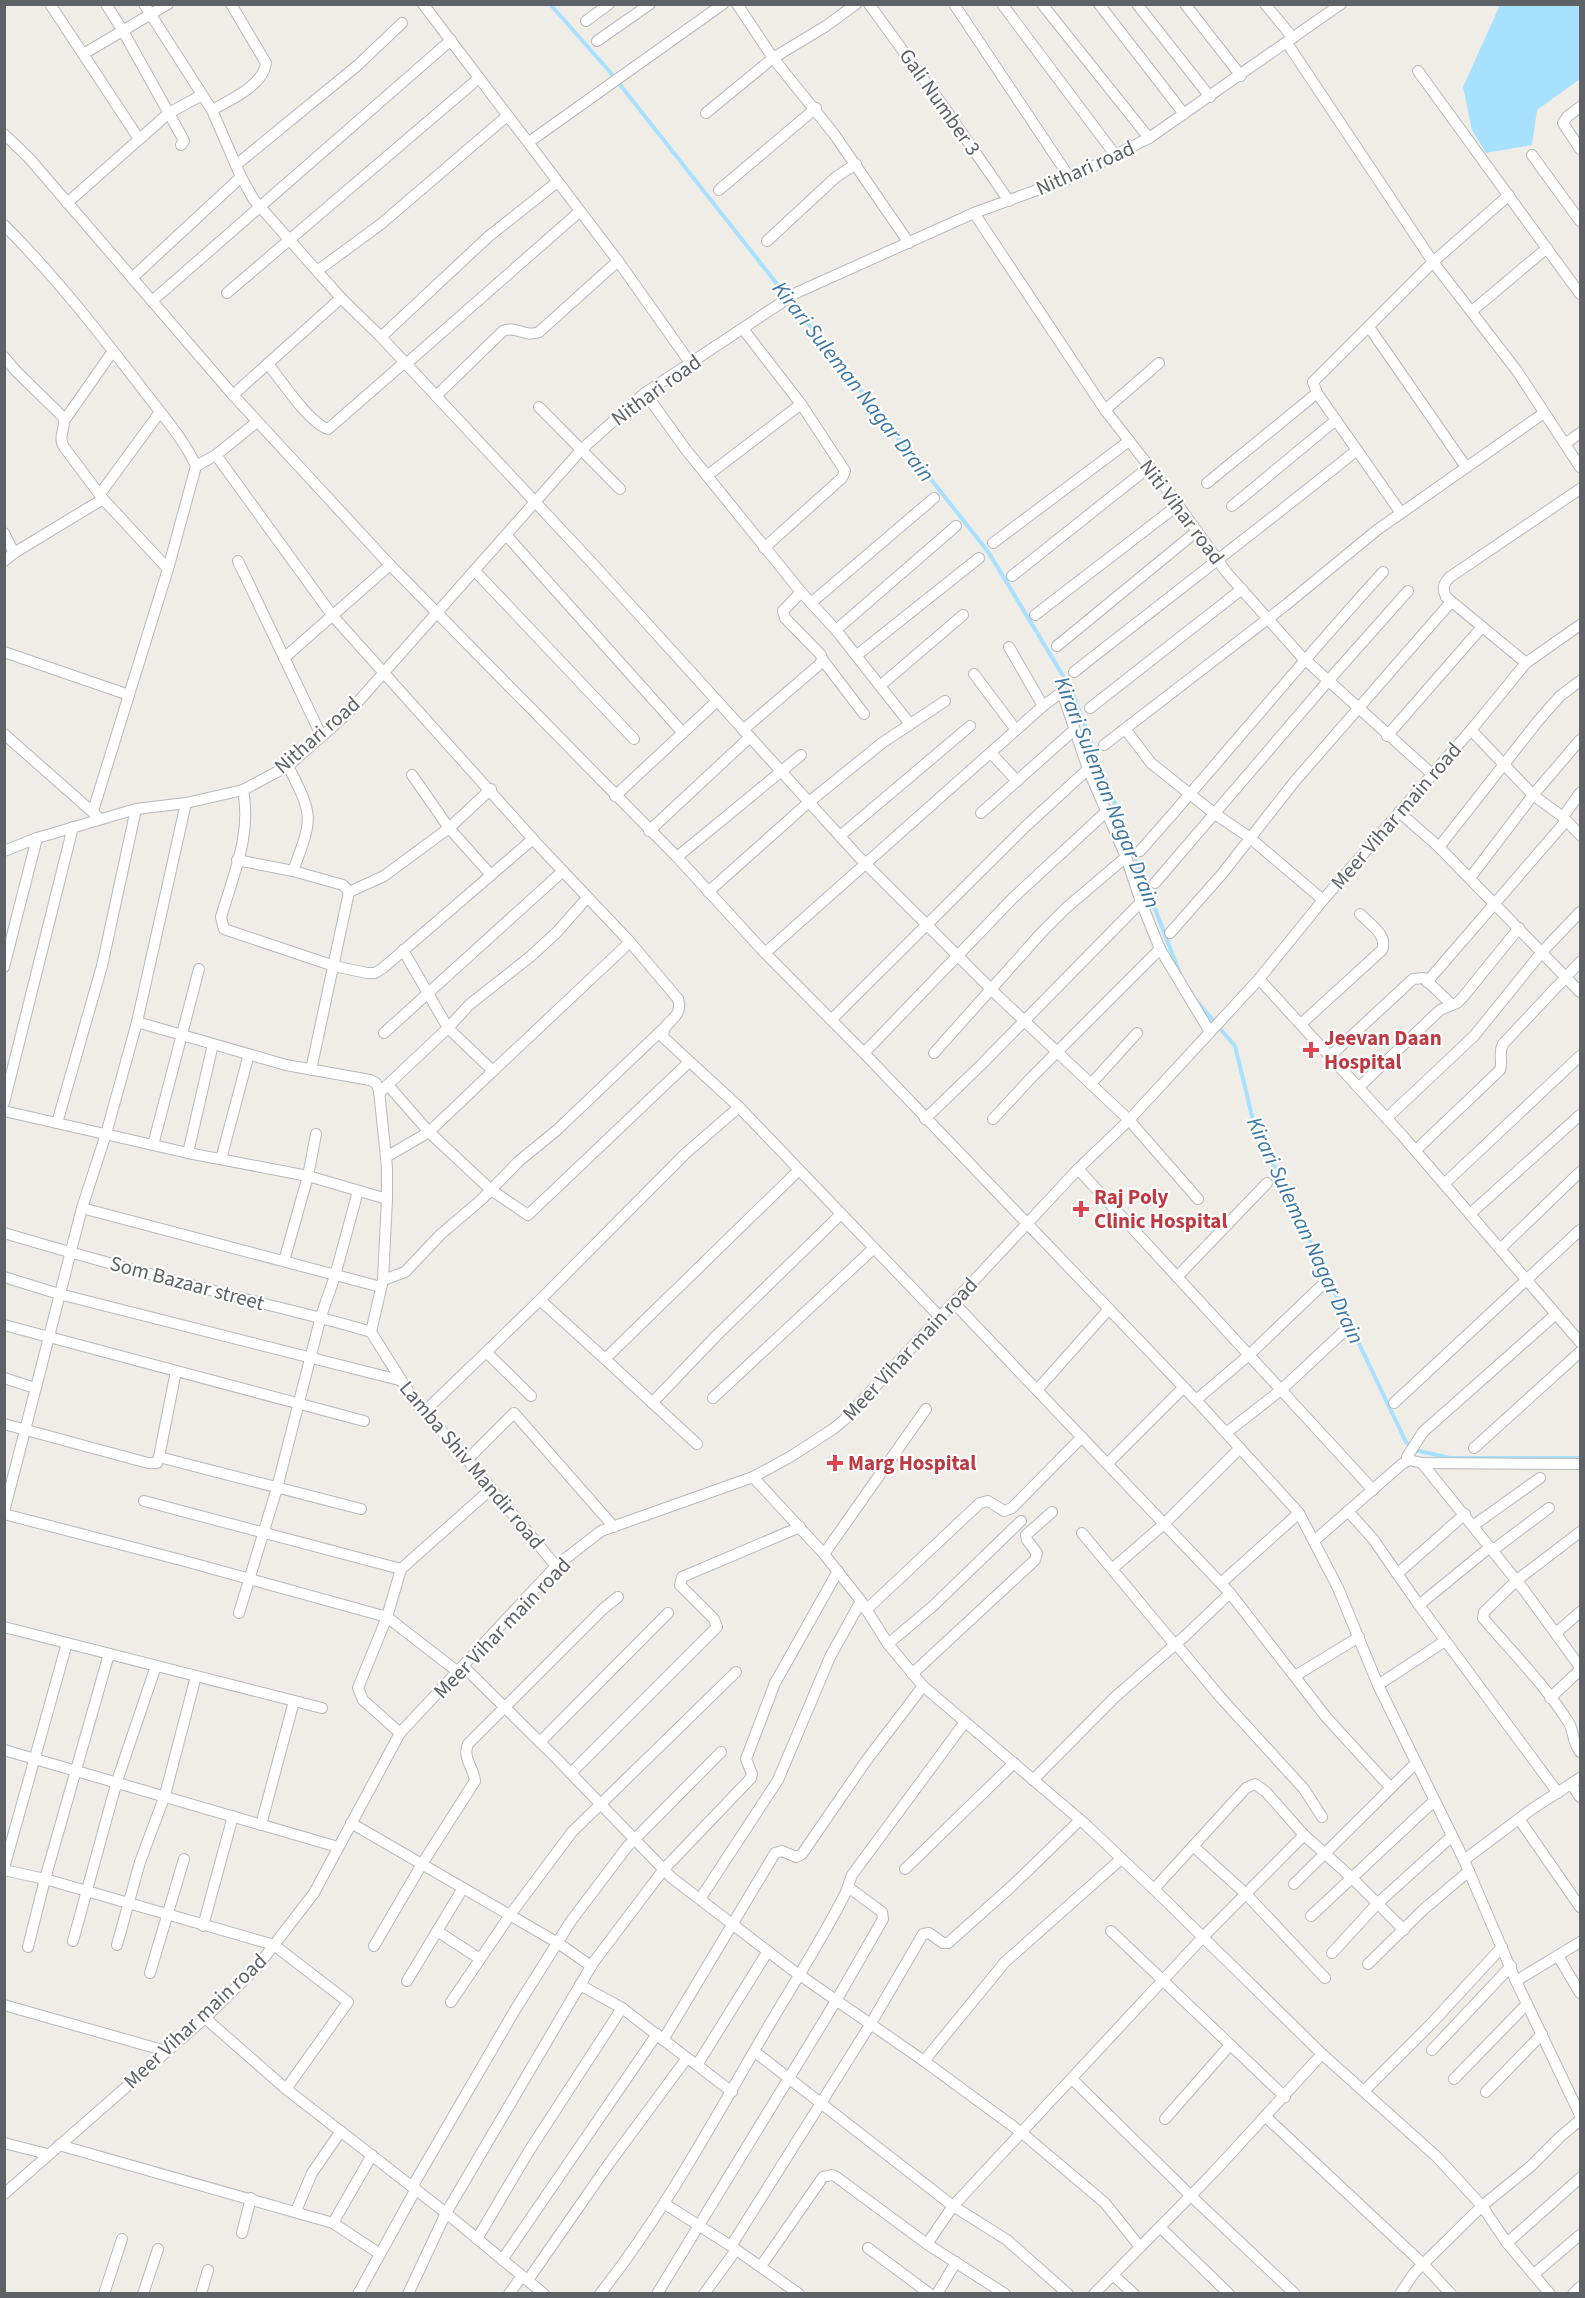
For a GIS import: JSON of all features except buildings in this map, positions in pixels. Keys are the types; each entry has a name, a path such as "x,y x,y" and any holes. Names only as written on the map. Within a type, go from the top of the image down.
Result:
{"street":[{"path":"50,4 85,53 139,139"},
{"path":"106,4 182,137 184,141 181,145"},
{"path":"144,4 212,110 241,177 254,200 292,240 341,298 406,363 536,502 865,863 992,990 1129,1120 1198,1198"},
{"path":"85,53 168,4"},
{"path":"212,110 237,96 257,80 265,70 266,63 231,4"},
{"path":"423,4 529,142 556,183 618,261 691,364"},
{"path":"586,21 609,4"},
{"path":"597,41 650,4"},
{"path":"529,142 610,82 723,4"},
{"path":"737,4 773,58 816,108 909,243"},
{"path":"706,113 773,58 826,26 856,4"},
{"name":"Gali Number 3","path":"869,4 1009,201"},
{"path":"954,4 1070,178"},
{"path":"1002,4 1116,156"},
{"path":"1042,4 1149,138"},
{"path":"1100,4 1184,114"},
{"path":"1137,4 1210,97"},
{"path":"1185,4 1241,76"},
{"path":"1265,4 1433,262 1517,372 1581,466"},
{"name":"Nithari road","path":"4,851 73,827 96,815 186,803 243,790 288,766 348,713 582,449 645,393 790,297 974,213 1070,178 1149,138 1241,76 1341,4"},
{"path":"236,165 358,65 402,23"},
{"path":"152,301 451,40"},
{"path":"1419,71 1581,294"},
{"path":"227,293 292,240 479,78"},
{"path":"67,203 169,113 202,95"},
{"path":"1581,106 1563,123 1581,149"},
{"path":"719,190 816,108"},
{"path":"317,271 381,224 507,116"},
{"path":"4,134 29,158 257,422 435,614 676,858 765,953 864,1053 1027,1226 1196,1400 1299,1513 1338,1588 1378,1685 1464,1860 1516,1982 1581,2115"},
{"path":"1532,155 1581,221"},
{"path":"767,241 836,177 856,164"},
{"path":"132,279 241,177"},
{"path":"381,337 488,237 556,183"},
{"path":"1401,513 1317,393 1313,382 1433,262 1509,195"},
{"path":"268,364 306,412 320,426 328,429 579,212"},
{"name":"Niti Vihar road","path":"974,213 1105,410 1217,559 1304,659 1432,774"},
{"path":"4,225 30,251 113,351 160,412 196,466"},
{"path":"1472,311 1547,248"},
{"path":"436,396 503,331 512,328 527,334 539,332 618,261"},
{"path":"233,395 341,298"},
{"path":"1369,327 1466,467"},
{"path":"743,329 801,404 844,469 844,475 764,548"},
{"path":"113,351 64,421 61,442 101,497 168,569"},
{"path":"4,357 60,414 64,421"},
{"path":"1105,410 1159,363"},
{"path":"645,393 687,451 764,548 857,655 910,724"},
{"path":"1206,483 1317,393"},
{"path":"708,476 801,404"},
{"path":"539,407 620,489"},
{"path":"4,561 101,497 160,412"},
{"path":"1104,745 1401,513 1544,413"},
{"path":"1232,506 1336,420"},
{"path":"4,734 96,815 196,466 216,455 257,422"},
{"path":"1565,444 1581,433"},
{"path":"993,543 1129,441"},
{"path":"1074,672 1217,559 1255,533 1357,450"},
{"path":"82,1208 335,1276 382,1284 405,1272 441,1234 492,1190 519,1161 557,1130 678,1014 680,1005 678,999 630,942 533,839 491,789 465,764 332,615 216,455"},
{"path":"1012,576 1149,466"},
{"path":"1526,663 1451,602 1443,590 1445,582 1581,489"},
{"path":"811,603 934,498"},
{"path":"1035,615 1178,505"},
{"path":"836,630 956,526"},
{"path":"1058,646 1197,531"},
{"path":"4,532 14,553"},
{"path":"507,536 683,733"},
{"path":"857,655 979,558"},
{"path":"238,561 321,735"},
{"path":"284,658 390,565"},
{"path":"475,571 634,739"},
{"path":"1140,851 1304,659 1383,572"},
{"path":"1090,708 1242,589"},
{"path":"1155,883 1408,591"},
{"path":"801,592 783,611 785,618 821,654 822,659 864,714"},
{"path":"1170,933 1222,874 1295,781 1451,602"},
{"path":"881,686 963,615"},
{"name":"Meer Vihar main road","path":"4,2194 205,2018 257,1967 314,1893 400,1733 556,1566 601,1532 753,1477 833,1430 1027,1226 1078,1169 1129,1120 1259,979 1323,900 1471,730 1526,663 1581,625"},
{"path":"1387,735 1482,627"},
{"path":"1009,647 1043,706"},
{"path":"4,652 129,695"},
{"path":"649,831 746,733 820,664 822,659"},
{"path":"974,674 1016,730"},
{"path":"1439,847 1560,696 1581,681"},
{"path":"765,953 1043,706 1062,692 1088,769 1126,857 1141,903 1160,949 1211,1030"},
{"path":"615,796 717,701"},
{"path":"708,892 809,802 882,743 945,701"},
{"path":"840,836 970,726"},
{"path":"981,813 1074,730"},
{"path":"1126,730 1151,762 1215,814 1249,837 1323,900"},
{"path":"1471,730 1533,795 1580,832"},
{"path":"1470,878 1533,795 1581,740"},
{"path":"991,753 1017,781"},
{"path":"676,858 801,755"},
{"path":"288,766 306,802 309,822 294,871"},
{"path":"831,1020 1025,826 1088,769"},
{"path":"412,775 449,828 491,875"},
{"path":"349,892 384,876 449,828 491,789"},
{"path":"243,790 246,820 221,917 224,929 333,966 367,973 375,973 404,950 533,839"},
{"path":"1427,982 1564,819 1581,793"},
{"path":"186,803 137,1023 106,1134 82,1208 4,1513 387,1617 461,1669 506,1708 664,1869 800,1975 924,2061 1022,2133 1105,2203 1140,2247"},
{"path":"57,1123 102,966 136,809"},
{"path":"864,1053 1014,897 1106,812"},
{"path":"1399,812 1439,847 1581,992"},
{"path":"4,1103 73,827"},
{"path":"4,967 37,838"},
{"path":"934,1053 1058,916 1126,857"},
{"path":"237,860 294,871 343,885 349,892"},
{"path":"384,1033 563,871"},
{"path":"311,1070 349,892"},
{"path":"380,1093 469,1005 531,956 587,898"},
{"path":"926,1119 1141,903"},
{"path":"1387,1119 1474,1036 1542,952 1581,912"},
{"path":"1301,1024 1382,950 1384,937 1360,914"},
{"path":"1359,1088 1440,1010 1463,997 1519,928"},
{"path":"386,1157 429,1132 630,942"},
{"path":"993,1119 1160,949"},
{"path":"404,950 448,1028 493,1071"},
{"path":"1416,1150 1500,1070 1502,1064 1500,1049 1503,1044 1581,962"},
{"path":"153,1145 199,969"},
{"path":"1330,1056 1413,979 1419,977 1427,982 1451,1004"},
{"path":"1259,979 1416,1150 1581,1341"},
{"path":"137,1023 311,1070 376,1083 380,1093 387,1199 382,1284 371,1332"},
{"path":"664,1028 664,1038 739,1107 940,1317"},
{"path":"1091,1084 1137,1033"},
{"path":"188,1152 213,1044"},
{"path":"221,1159 249,1054"},
{"path":"1444,1184 1581,1056"},
{"path":"388,1085 429,1132 492,1190 525,1214 532,1214 689,1062"},
{"path":"424,1412 540,1300 686,1153 739,1107"},
{"path":"4,1111 153,1145 308,1176 387,1199"},
{"path":"1470,1214 1581,1115"},
{"path":"284,1261 308,1176 316,1134"},
{"path":"1078,1169 1373,1490"},
{"path":"605,1359 799,1170"},
{"path":"1500,1249 1581,1172"},
{"path":"1177,1277 1267,1183"},
{"path":"239,1613 277,1488 321,1316 335,1276 358,1191"},
{"path":"652,1403 841,1214"},
{"path":"1394,1403 1581,1230"},
{"name":"Som Bazaar street","path":"4,1233 70,1253 268,1305 321,1316 371,1332"},
{"path":"713,1398 874,1248"},
{"path":"4,1277 59,1294 399,1380"},
{"path":"1196,1400 1250,1355 1320,1287"},
{"path":"540,1300 697,1444"},
{"path":"954,1303 1230,1593 1326,1717 1390,1788"},
{"path":"1037,1390 1109,1309"},
{"path":"1411,1450 1477,1383 1556,1314"},
{"path":"4,1326 364,1421"},
{"name":"Lamba Shiv Mandir road","path":"371,1332 399,1380 424,1412 556,1566"},
{"path":"1226,1433 1281,1390 1342,1333"},
{"path":"486,1352 531,1396"},
{"path":"1474,1448 1581,1352"},
{"path":"4,1424 148,1463 157,1463 176,1371"},
{"path":"4,1378 35,1388"},
{"path":"1107,1464 1183,1388"},
{"path":"824,1554 926,1409"},
{"path":"467,1460 514,1413 614,1527"},
{"path":"700,1899 778,1780 830,1657 863,1606 980,1503 988,1501 1004,1511 1012,1508 1082,1437"},
{"path":"1112,1569 1164,1524 1240,1448"},
{"path":"159,1457 361,1509"},
{"path":"1314,1541 1409,1460 1422,1463 1581,1464"},
{"path":"1422,1463 1517,1580 1581,1669 1551,1698"},
{"path":"753,1477 838,1571 888,1644 923,1686 1080,1820 1154,1889 1322,2054 1437,2157 1482,2206 1507,2242 1550,2294"},
{"path":"1474,1526 1540,1478"},
{"path":"400,1733 359,1694 359,1683 387,1617 401,1569 491,1489"},
{"path":"144,1501 401,1569"},
{"path":"1419,1605 1549,1508"},
{"path":"1348,1511 1373,1539 1445,1641 1558,1793"},
{"path":"912,1674 1035,1560 1037,1553 1026,1535 1052,1512"},
{"path":"1221,1583 1299,1513"},
{"path":"1397,1574 1465,1514"},
{"path":"888,1644 933,1606 1021,1521"},
{"path":"571,1773 717,1627 714,1619 680,1585 682,1577 800,1527"},
{"path":"1581,1532 1517,1580 1484,1612 1483,1618 1551,1698 1570,1725 1573,1742 1581,1752"},
{"path":"1082,1533 1221,1698 1304,1789 1322,1817"},
{"path":"408,2294 446,2213 591,1966 664,1869 751,1778 752,1774 746,1759 775,1683 838,1571"},
{"path":"1033,1780 1116,1697 1230,1593"},
{"path":"374,1946 422,1864 475,1781 466,1755 466,1748 603,1609 618,1597"},
{"path":"1556,1633 1581,1612"},
{"path":"540,1742 668,1613"},
{"path":"4,1628 322,1708"},
{"path":"1295,1676 1359,1637"},
{"path":"1378,1685 1445,1641"},
{"path":"68,1643 4,1869 274,1945 348,2002 286,2090"},
{"path":"28,1947 109,1654"},
{"path":"73,1941 117,1781 156,1666"},
{"path":"451,2002 510,1915 572,1832 736,1672"},
{"path":"117,1945 140,1862 165,1795 196,1676"},
{"path":"502,2260 660,2037 733,1924 775,1852 782,1851 796,1857 802,1854 866,1761 923,1686"},
{"path":"261,1825 294,1701"},
{"path":"600,2294 633,2253 732,2092 800,1975 848,1887 852,1875 965,1722"},
{"path":"4,1749 338,1847"},
{"path":"358,2294 414,2188 515,2010 571,1922 635,1838 721,1752"},
{"path":"905,1869 1014,1763"},
{"path":"1294,1884 1416,1763"},
{"path":"1464,1860 1519,1819 1576,1781 1581,1797"},
{"path":"1154,1889 1251,1784 1255,1784 1266,1792 1304,1835 1352,1877 1404,1930"},
{"path":"1311,1916 1434,1801"},
{"path":"203,1926 233,1816"},
{"path":"1519,1819 1581,1907"},
{"path":"704,2294 870,2025 923,1934 929,1933 944,1943 948,1943 1012,1886 1080,1820"},
{"path":"351,1823 558,1943 591,1966"},
{"path":"927,2244 953,2206 1203,1937 1304,1835"},
{"path":"1332,1953 1377,1904 1452,1837"},
{"path":"1193,1846 1246,1894 1325,1978"},
{"path":"150,1973 184,1859"},
{"path":"924,2061 1005,1962 1121,1859"},
{"path":"1368,1964 1468,1870"},
{"path":"657,2294 836,2001 883,1915 848,1887"},
{"path":"407,1981 463,1888"},
{"path":"437,1931 480,1959"},
{"path":"1111,1931 1285,2097"},
{"path":"1516,1982 1581,1942"},
{"path":"1364,2091 1430,2025 1502,1947"},
{"path":"697,2065 768,1951"},
{"path":"1558,1956 1581,1993"},
{"path":"1432,2050 1510,1966"},
{"path":"579,1985 622,2008 732,2092"},
{"path":"1454,2079 1527,2004"},
{"path":"4,2005 166,2051"},
{"path":"477,2239 529,2151 622,2008"},
{"path":"205,2018 286,2090 446,2213 544,2294"},
{"path":"1486,2092 1542,2034"},
{"path":"1165,2119 1230,2045"},
{"path":"755,2052 788,2080 953,2206 1007,2240 1068,2294"},
{"path":"1094,2294 1191,2196 1285,2097 1322,2054"},
{"path":"509,2294 525,2278 687,2058"},
{"path":"1072,2079 1295,2294"},
{"path":"1266,2117 1423,2264 1451,2294"},
{"path":"1400,2294 1423,2264 1482,2206 1531,2166 1581,2120"},
{"path":"296,2211 312,2173 340,2131"},
{"path":"4,2143 47,2154"},
{"path":"58,2145 333,2223 380,2254"},
{"path":"333,2223 372,2155"},
{"path":"761,2266 824,2178 831,2175 927,2244 1005,2294"},
{"path":"1507,2242 1581,2178"},
{"path":"242,2233 251,2198"},
{"path":"664,2204 734,2248 799,2294"},
{"path":"1160,2227 1229,2294"},
{"path":"1534,2274 1581,2235"},
{"path":"104,2294 122,2239"},
{"path":"868,2248 930,2294"},
{"path":"143,2294 158,2249"},
{"path":"937,2294 956,2262"},
{"path":"201,2294 208,2270"},
{"path":"1113,2274 1134,2294"},
{"path":"1573,2294 1581,2288"}],"water":[{"path":"1500,5 1580,5 1580,79 1537,110 1532,145 1486,153 1472,130 1463,87"}],"waterway":[{"name":"Kirari Suleman Nagar Drain","path":"550,4 610,72 989,553 1071,689 1180,974"},
{"name":"Kirari Suleman Nagar Drain","path":"1194,998 1235,1046 1254,1124 1406,1442 1415,1450 1450,1458 1580,1458"}],"place":[{"name":"Jeevan Daan Hospital","path":"1311,1050"},
{"name":"Raj Poly Clinic Hospital","path":"1081,1209"},
{"name":"Marg Hospital","path":"835,1463"}]}
